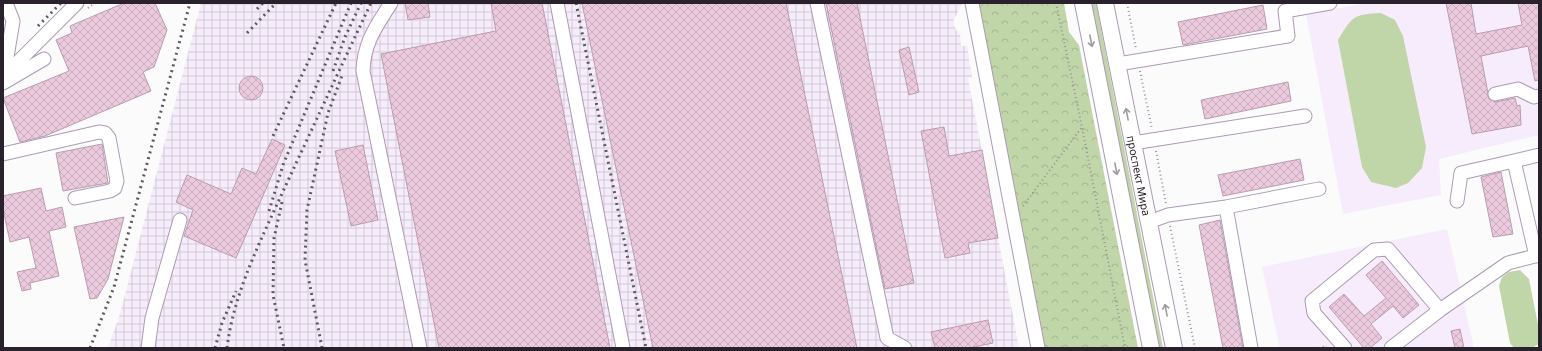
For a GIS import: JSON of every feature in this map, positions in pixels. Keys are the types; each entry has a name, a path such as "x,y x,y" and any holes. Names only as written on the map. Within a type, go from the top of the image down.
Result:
{"main road":[{"name":"проспект Мира","path":"1083,3 1151,348"},
{"name":"проспект Мира","path":"1105,3 1174,348"}],"lane":[{"path":"3,78 13,20 6,3"},
{"path":"3,78 77,3"},
{"path":"391,3 369,38 363,56 363,72 420,348"},
{"path":"557,3 624,348"},
{"path":"817,3 886,338 905,348"},
{"path":"972,3 1038,348"},
{"path":"1118,64 1288,36 1284,7 1330,3"},
{"path":"3,78 44,58"},
{"path":"1495,94 1518,89 1534,97 1539,96"},
{"path":"1133,143 1305,116"},
{"path":"3,154 99,132 104,133 109,138 117,181 115,188 110,191 75,198"},
{"path":"1457,201 1461,173 1539,156"},
{"path":"1391,348 1440,310 1508,263 1538,255 1514,161"},
{"path":"1149,222 1168,215 1226,207 1319,189"},
{"path":"1226,207 1251,348"},
{"path":"148,348 152,318 180,220"},
{"path":"1345,348 1314,313 1312,301 1374,250 1388,249 1440,310"}],"path":[{"path":"1056,3 1125,348"},
{"path":"1128,3 1136,49"},
{"path":"1139,64 1153,136"},
{"path":"1013,220 1082,127"},
{"path":"1156,150 1168,211"},
{"path":"1169,218 1195,348"}],"shaded area":[{"path":"201,3 963,3 954,19 954,24 956,30 960,34 961,46 967,46 972,77 968,78 1019,348 108,348 120,314"},
{"path":"1367,3 1539,3 1539,135 1439,159 1441,195 1343,214 1306,14"},
{"path":"1447,229 1474,348 1280,348 1262,267"}],"green space":[{"path":"975,3 1064,3 1069,32 1079,45 1138,348 1045,348"},
{"path":"1091,3 1096,3 1163,348 1158,348"},
{"path":"1381,13 1395,20 1403,36 1426,147 1422,168 1408,183 1396,188 1371,182 1362,167 1338,40 1354,18 1364,14"},
{"path":"1520,270 1529,279 1539,330 1539,344 1532,348 1514,348 1510,343 1499,286 1502,277 1509,272"}],"building":[{"path":"124,3 155,3 167,30 154,67 143,72 151,91 45,136 20,142 3,98 69,71 56,40 72,33 70,26"},
{"path":"405,3 428,3 430,17 408,20"},
{"path":"491,3 542,3 610,348 439,348 381,54 496,31"},
{"path":"582,3 786,3 857,348 653,348"},
{"path":"826,3 857,3 914,283 885,289"},
{"path":"1446,3 1471,3 1476,34 1522,25 1518,3 1539,3 1539,80 1535,81 1528,46 1481,56 1489,99 1496,102 1515,98 1517,106 1520,105 1521,125 1472,134"},
{"path":"1263,5 1267,29 1183,45 1178,22"},
{"path":"909,47 919,92 909,95 899,50"},
{"path":"251,76 259,80 263,88 259,96 251,100 243,96 239,88 243,80"},
{"path":"1288,82 1291,101 1205,119 1201,100"},
{"path":"944,127 949,156 982,150 998,238 968,243 970,253 945,258 921,131"},
{"path":"272,139 285,145 236,258 184,236 193,210 176,202 187,175 231,194 242,168 256,174"},
{"path":"102,144 108,183 63,191 56,153"},
{"path":"363,145 378,220 351,226 335,151"},
{"path":"1300,159 1304,180 1223,196 1218,175"},
{"path":"1501,172 1513,234 1493,237 1481,177"},
{"path":"41,188 46,211 62,207 66,227 49,231 59,276 30,283 31,289 22,291 17,272 36,268 29,237 10,242 3,209 3,196"},
{"path":"124,217 108,279 97,298 90,299 74,227"},
{"path":"1220,220 1243,348 1223,348 1199,225"},
{"path":"1382,261 1419,305 1403,318 1393,306 1371,324 1382,338 1370,348 1364,348 1329,307 1344,294 1364,316 1386,298 1366,275"},
{"path":"988,320 993,343 969,348 935,348 931,332"},
{"path":"1460,329 1464,348 1455,348 1451,331"}],"railway":[{"path":"38,26 61,3"},
{"path":"90,348 114,287 190,3"},
{"path":"257,9 263,3"},
{"path":"247,33 276,3"},
{"path":"273,136 336,3"},
{"path":"269,211 283,165 351,3"},
{"path":"333,71 345,37 361,3"},
{"path":"227,348 242,285 258,245 371,3"},
{"path":"576,3 646,348"},
{"path":"322,348 305,260 307,210 328,113 343,73"},
{"path":"282,202 274,238 273,295 284,348"},
{"path":"215,348 222,323 236,291"}]}
